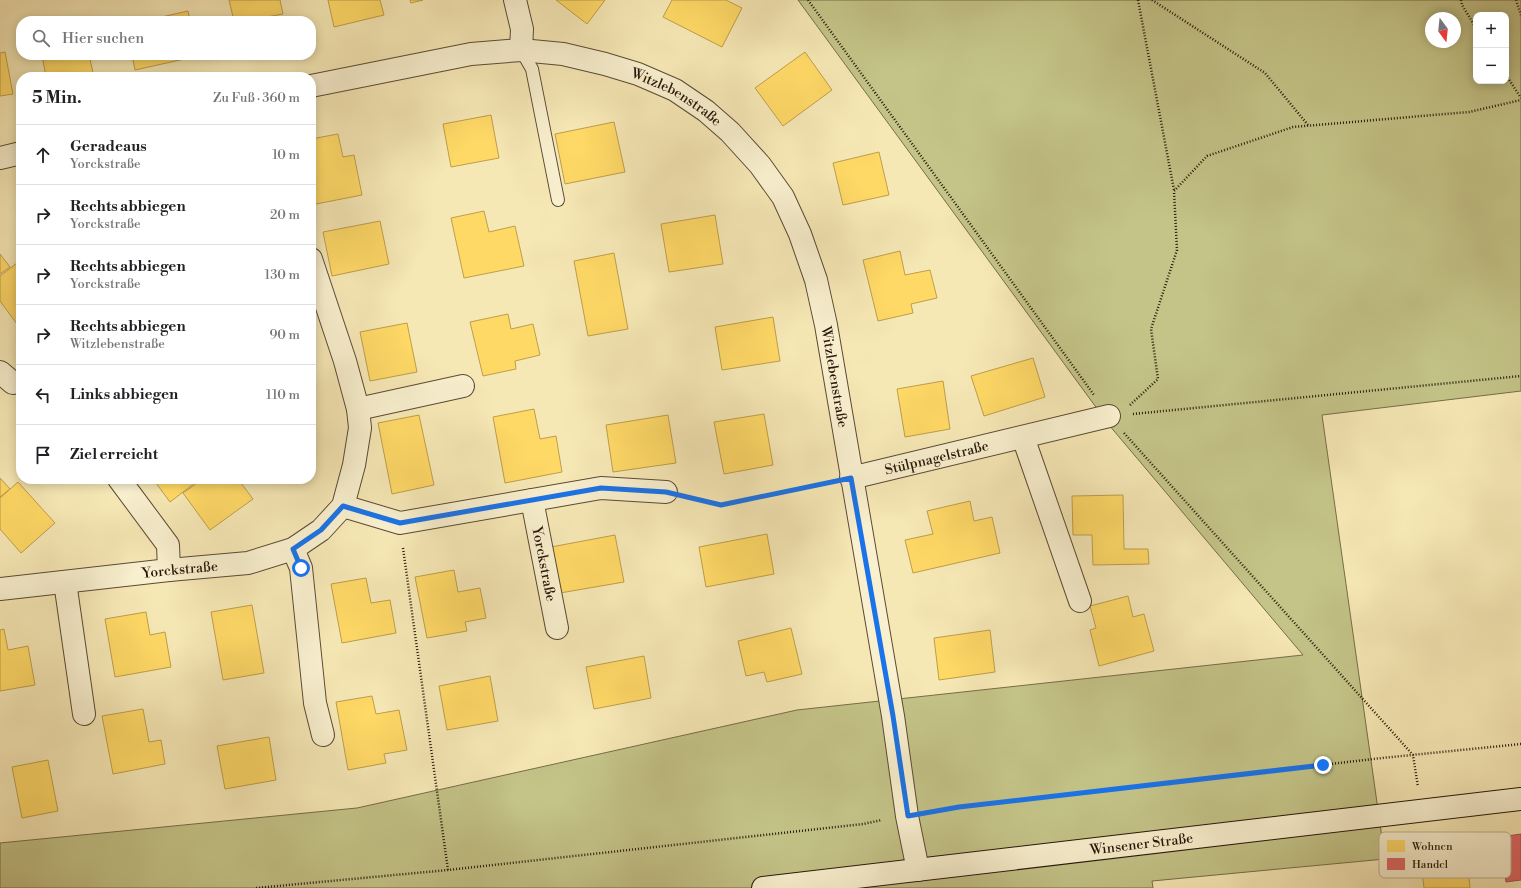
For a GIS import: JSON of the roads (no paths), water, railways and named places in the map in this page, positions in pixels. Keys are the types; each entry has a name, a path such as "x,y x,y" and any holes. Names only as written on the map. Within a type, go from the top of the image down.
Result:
{"street":[{"path":"515,0 522,29 522,50"},
{"name":"Witzlebenstraße","path":"316,85 470,54 522,50 563,54 638,74 675,90 706,112 730,132 760,166 783,198 800,234 816,280 826,324 918,870"},
{"path":"0,158 16,154"},
{"name":"Yorckstraße","path":"0,589 169,570 248,563 293,549 321,530 343,506 354,465 360,428 358,409 346,361 316,274"},
{"path":"358,409 463,386"},
{"name":"Stülpnagelstraße","path":"851,478 1114,416"},
{"path":"1023,437 1080,601"},
{"path":"123,484 168,545 169,570"},
{"path":"343,506 400,523 601,488 666,492"},
{"name":"Yorckstraße","path":"532,500 557,628"},
{"path":"293,549 301,568 315,703 323,734"},
{"path":"65,582 84,714"},
{"name":"Winsener Straße","path":"763,888 1521,799"}],"lane":[{"path":"522,50 532,69 558,200"}]}
